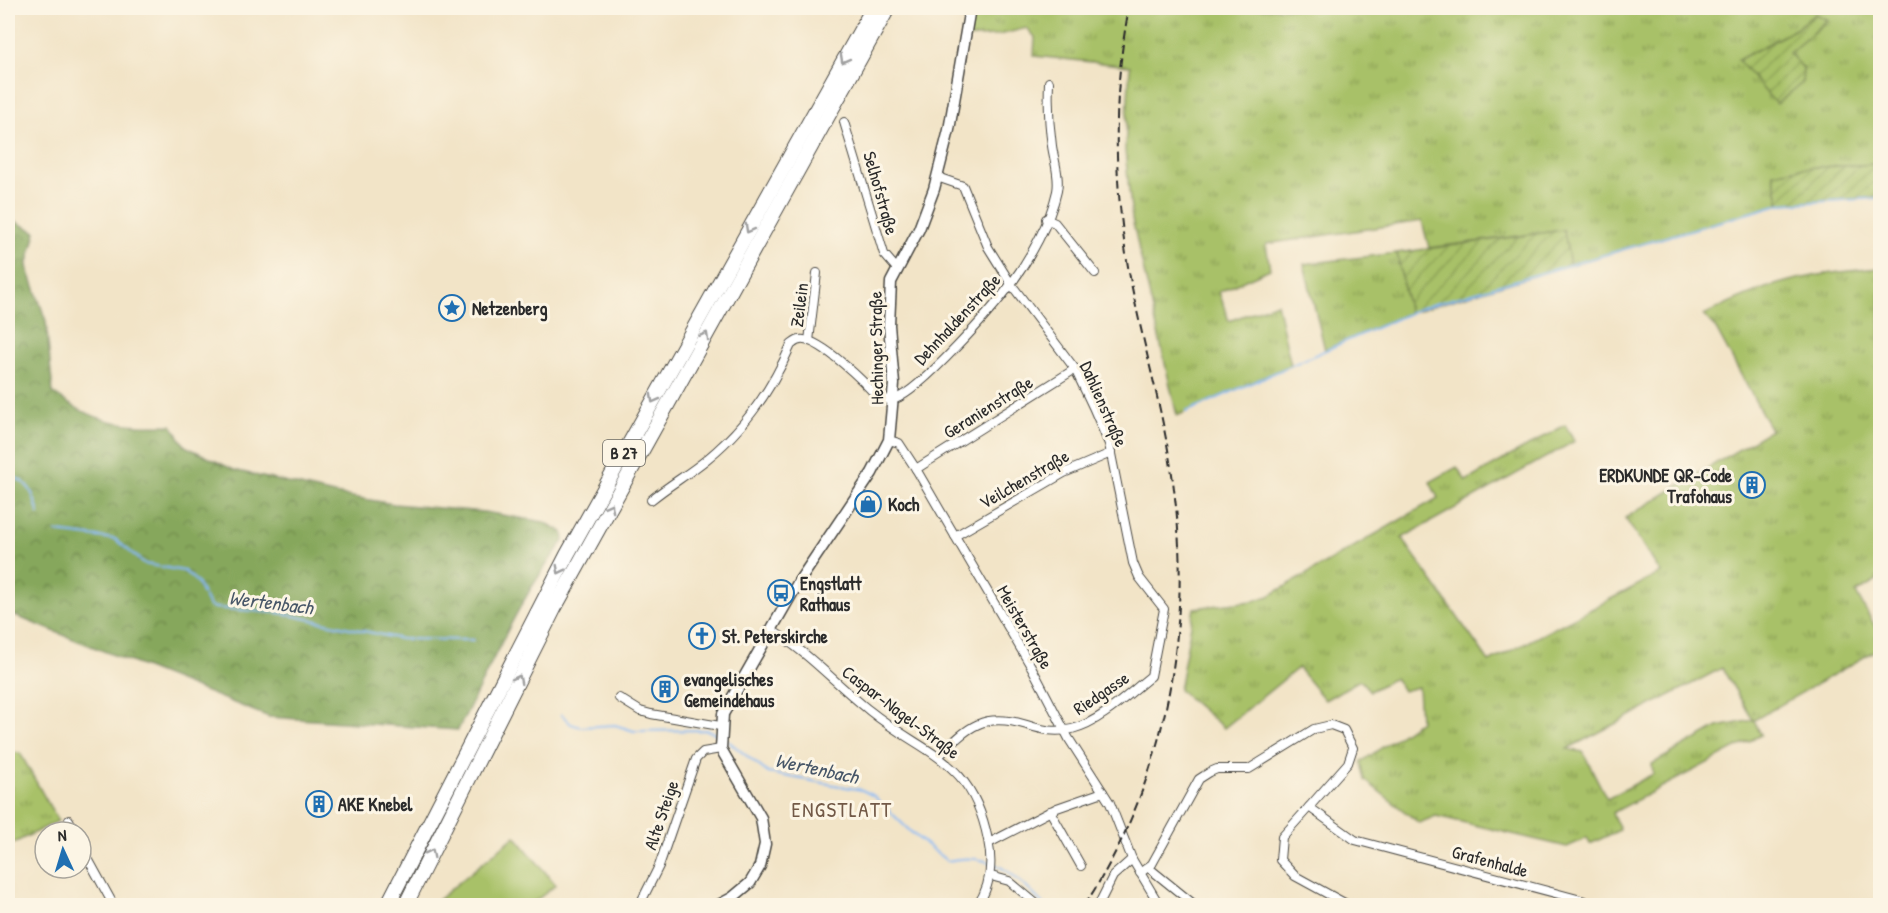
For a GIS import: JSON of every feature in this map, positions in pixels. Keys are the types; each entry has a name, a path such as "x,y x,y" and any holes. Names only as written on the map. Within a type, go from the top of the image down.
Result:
{"highway":[{"name":"B 27","path":"387,906 567,555 873,8"},
{"name":"B 27","path":"405,906 555,607 888,8"}],"street":[{"name":"Hechinger Straße","path":"720,744 720,726 729,698 808,566 872,473 889,440 893,399 889,300 891,282 927,210 938,177 949,130 970,8"},
{"name":"Dehnhaldenstraße","path":"893,399 910,390 951,351 1011,284 1037,241 1058,184 1048,110 1048,82"},
{"name":"Selhofstraße","path":"844,122 884,254 897,269"},
{"name":"Dahlienstraße","path":"938,177 963,186 988,247 1011,284 1075,369 1111,453 1133,563 1139,577 1164,609"},
{"path":"1046,219 1055,224 1095,273"},
{"name":"Zeilein","path":"809,341 817,273"},
{"path":"651,500 706,460 731,438 756,408 791,345 802,339 830,354 877,397 893,399"},
{"name":"Geranienstraße","path":"916,469 1075,369"},
{"name":"Meisterstraße","path":"889,440 899,443 916,469 1038,678 1065,730 1103,792 1132,860 1160,906"},
{"name":"Veilchenstraße","path":"955,536 1064,473 1111,453"},
{"name":"Riedgasse","path":"939,756 959,736 989,719 1008,720 1048,732 1089,723 1151,676 1164,609"},
{"name":"Caspar-Nagel-Straße","path":"771,630 873,713 939,756 973,793 984,821 991,856 991,872 977,906"},
{"path":"619,698 627,705 651,714 720,726"},
{"path":"1140,873 1149,868 1199,779 1217,768 1249,769 1314,729 1330,725 1348,734 1353,748 1348,763 1282,837 1280,860 1294,876 1350,906"},
{"path":"717,906 732,898 750,883 760,866 765,844 761,818 720,744"},
{"name":"Alte Steige","path":"639,906 659,866 696,759 703,752 720,744"},
{"path":"989,843 1050,811 1103,792"},
{"name":"Grafenhalde","path":"1309,807 1355,840 1585,901"},
{"path":"1050,811 1081,866"},
{"path":"1098,906 1113,876 1132,860"},
{"path":"93,868 114,906"},
{"path":"1149,868 1196,906"},
{"path":"991,872 1009,881 1039,906"}],"green space":[{"path":"970,8 1880,8 1880,164 1801,168 1773,173 1780,204 1570,265 1563,230 1429,248 1422,221 1266,244 1270,269 1219,292 1229,321 1277,303 1291,365 1177,416 1132,219 1125,150 1130,66 1034,56 1035,37 1027,28 994,36 963,38","holes":["1815,14 1827,20 1789,53 1803,68 1738,60 1796,29"]},
{"path":"1815,14 1828,20 1789,53 1803,68 1802,83 1776,104 1738,60 1796,29"},
{"path":"1880,164 1880,197 1780,204 1773,173 1801,168"},
{"path":"8,218 36,232 27,266 46,321 53,393 81,411 109,421 138,425 172,425 185,446 234,470 334,494 394,504 484,512 544,522 563,532 564,541 519,609 458,730 269,717 8,613"},
{"path":"1564,230 1570,265 1409,313 1397,253"},
{"path":"1397,253 1409,313 1325,350 1304,264"},
{"path":"1880,268 1880,579 1856,593 1880,635 1880,648 1754,720 1761,735 1612,813 1620,830 1590,844 1587,838 1567,847 1436,816 1419,823 1365,780 1361,762 1420,721 1418,687 1403,691 1395,678 1370,691 1360,680 1325,700 1298,668 1224,728 1179,690 1194,608 1253,601 1269,596 1438,498 1430,482 1457,467 1466,481 1565,425 1575,441 1402,538 1489,662 1661,573 1625,518 1771,430 1716,329 1704,315 1749,294 1789,281 1831,273","holes":["1722,668 1753,720 1718,727 1652,764 1653,774 1607,799 1583,752 1567,749"]},
{"path":"8,752 20,753 57,820 33,820 33,834 8,846"},
{"path":"515,836 556,885 530,905 433,904"}],"waterway":[{"path":"1186,412 1421,308 1780,204 1880,198"},
{"name":"Wertenbach","path":"8,475 26,484 35,500 39,514"},
{"name":"Wertenbach","path":"56,532 115,539 145,564 184,571 196,581 209,606 216,608 280,613 401,639 473,640"},
{"name":"Wertenbach","path":"561,714 571,724 581,727 615,725 634,731 706,730 717,734"},
{"name":"Wertenbach","path":"727,740 768,773 862,790 874,796 913,834 947,861 977,859 990,862 1013,875 1045,906"}],"railway":[{"path":"1084,906 1111,860 1134,812 1152,762 1175,657 1179,604 1179,551 1172,473 1128,266 1119,193 1117,118 1123,44 1129,8"}],"place":[{"name":"Netzenberg","path":"452,308"},
{"name":"ERDKUNDE QR-Code Trafohaus","path":"1752,485"},
{"name":"Koch","path":"868,504"},
{"name":"Engstlatt Rathaus","path":"781,593"},
{"name":"St. Peterskirche","path":"702,636"},
{"name":"evangelisches Gemeindehaus","path":"665,689"},
{"name":"AKE Knebel","path":"319,804"}],"district":[{"name":"ENGSTLATT","path":"842,809"}]}
